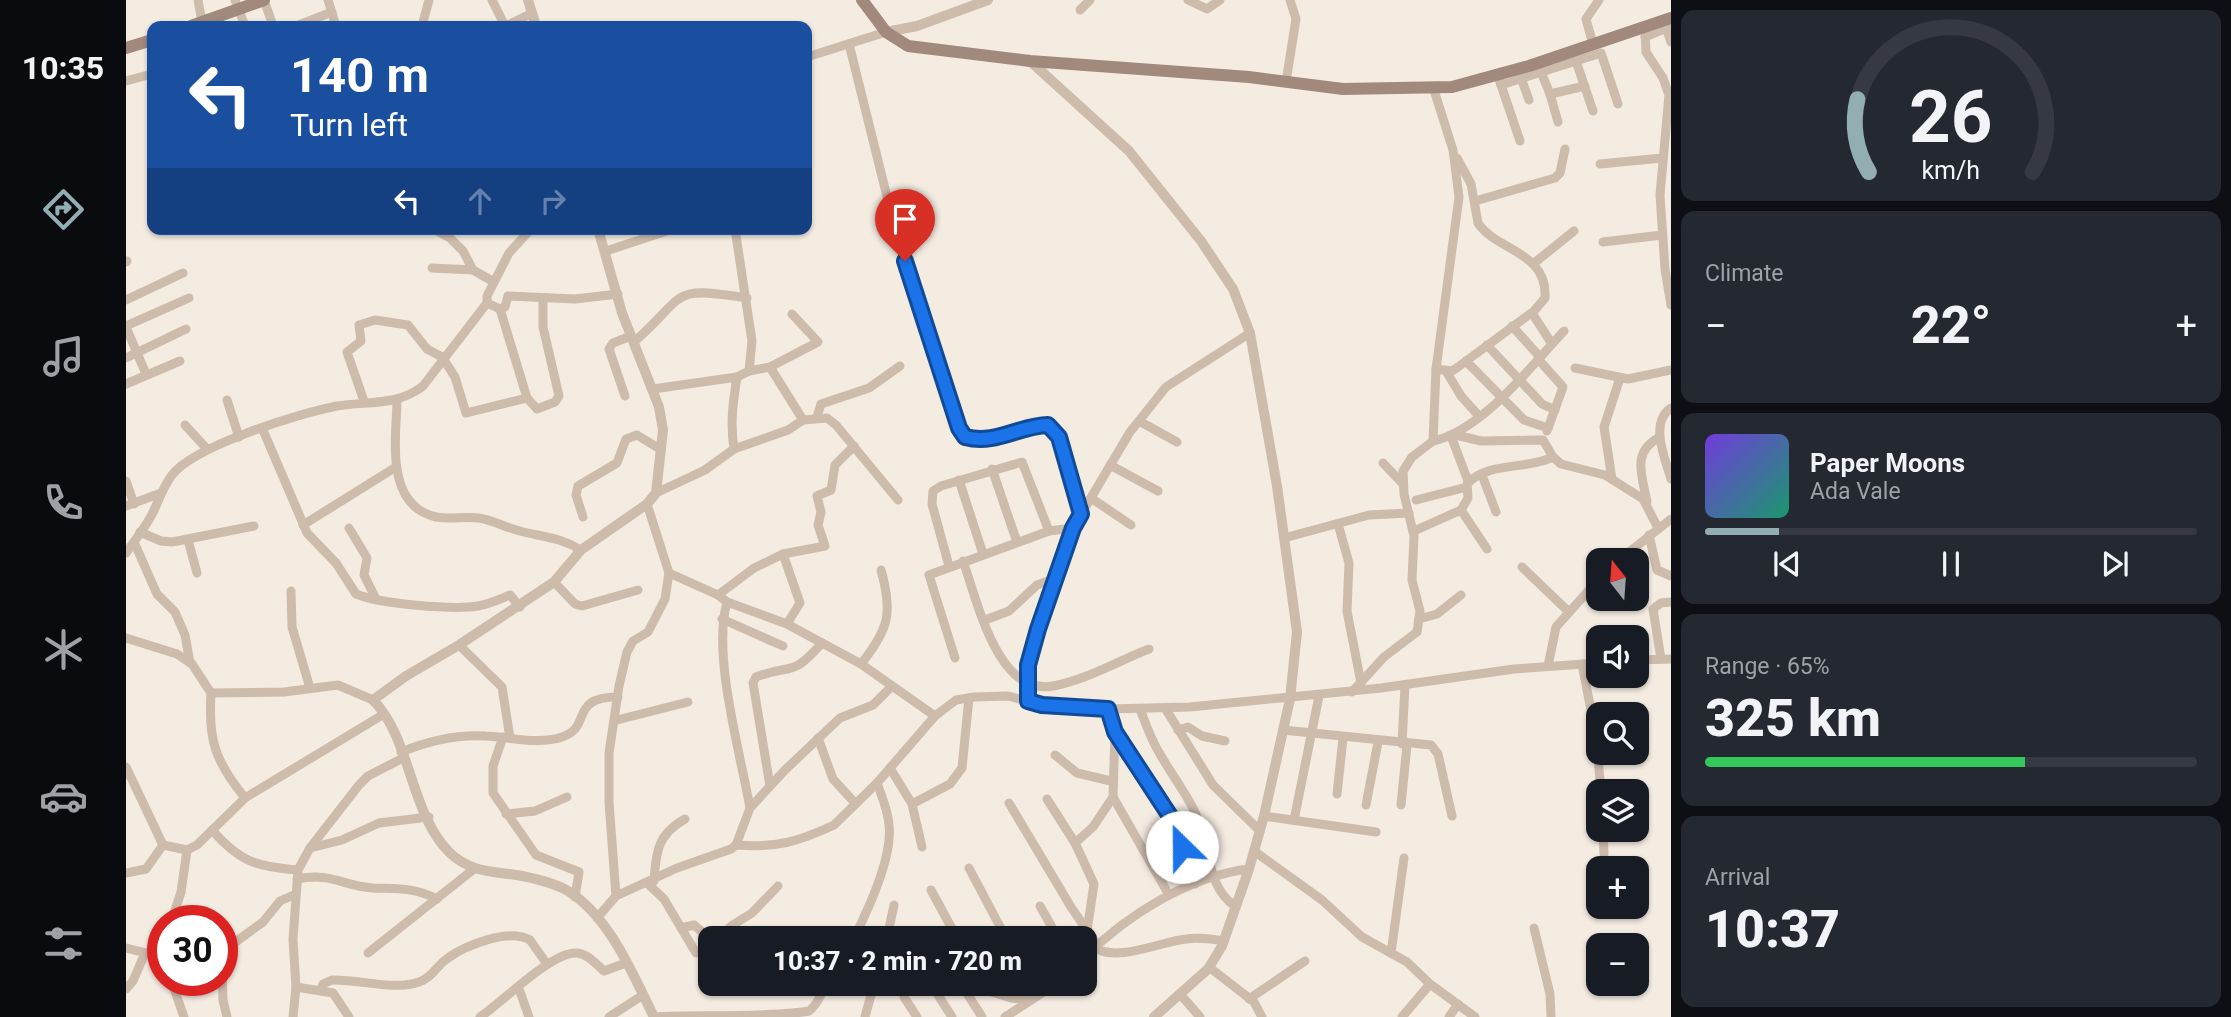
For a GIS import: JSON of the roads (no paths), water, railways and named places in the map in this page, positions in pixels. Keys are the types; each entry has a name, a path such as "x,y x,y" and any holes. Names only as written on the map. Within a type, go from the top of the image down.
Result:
{"main road":[{"path":"209,21 237,5 264,0"},
{"path":"862,0 886,32 908,46 1030,61 1343,89 1452,87 1499,80 1593,44 1670,24"},
{"path":"126,48 147,42"}],"street":[{"path":"198,0 205,21"},
{"path":"264,0 271,21"},
{"path":"328,0 335,21"},
{"path":"423,21 429,0"},
{"path":"492,0 502,21"},
{"path":"528,0 534,21"},
{"path":"1080,10 1090,0"},
{"path":"1188,0 1207,9 1220,0"},
{"path":"1286,82 1296,19 1290,0"},
{"path":"1593,44 1586,19 1599,0"},
{"path":"812,55 886,32 917,26 980,1"},
{"path":"311,21 332,12"},
{"path":"515,21 532,13"},
{"path":"1670,24 1671,42"},
{"path":"1645,32 1646,52 1664,78 1669,95 1662,236 1671,306"},
{"path":"849,44 897,237 959,428 965,437 981,441 1048,425 1059,437 1081,514"},
{"path":"1520,141 1499,80 1521,78 1603,55 1618,104"},
{"path":"1030,61 1129,150 1201,241 1233,289 1250,333 1297,632 1290,699 1264,816 1250,869 1224,941 1209,967 1154,1017"},
{"path":"1576,61 1593,111"},
{"path":"1541,72 1558,122"},
{"path":"126,81 147,75"},
{"path":"1521,78 1529,100"},
{"path":"1550,94 1585,86"},
{"path":"1433,87 1453,150 1460,197 1433,441"},
{"path":"1475,201 1555,178 1560,173 1565,149"},
{"path":"1441,370 1466,361 1532,313 1543,302 1545,292 1533,264 1521,252 1481,227 1469,178 1453,150"},
{"path":"1600,164 1665,153"},
{"path":"1533,264 1574,231"},
{"path":"452,235 473,270 504,290 508,296 505,307 500,309"},
{"path":"126,553 141,532 161,493 182,465 207,450 309,411 364,401 397,401 423,386 442,357 487,303 487,296 509,253 526,235"},
{"path":"600,235 632,339 653,389 663,430 656,493"},
{"path":"606,251 655,235"},
{"path":"736,235 752,341 749,371"},
{"path":"1602,242 1662,236"},
{"path":"432,268 473,270"},
{"path":"126,300 183,273"},
{"path":"625,396 609,349 613,343 632,339 679,296 701,291 747,298"},
{"path":"508,296 543,299 618,294"},
{"path":"146,374 126,327 189,298"},
{"path":"487,303 500,309 527,398 537,409 555,402 559,396 543,327 543,299"},
{"path":"1532,313 1552,344"},
{"path":"653,389 737,377 749,371 770,367 818,342 792,314"},
{"path":"364,401 347,352 361,341 359,326 375,320 405,324 427,349 442,357 455,377 466,413 527,398"},
{"path":"1512,327 1562,383 1543,440"},
{"path":"126,358 186,329"},
{"path":"1352,692 1384,657 1412,638 1419,620 1412,580 1414,531 1402,483 1406,463 1433,441 1454,435 1479,416 1519,379 1564,331"},
{"path":"1028,701 1028,665 1073,528 1110,465 1139,421 1176,377 1250,333"},
{"path":"1488,345 1542,404 1555,410"},
{"path":"126,384 180,361"},
{"path":"1466,361 1524,420 1548,428"},
{"path":"817,417 821,404 869,388 900,366"},
{"path":"770,367 803,420"},
{"path":"1575,368 1620,378 1636,378 1671,370"},
{"path":"1441,370 1479,416"},
{"path":"734,449 730,425 737,377"},
{"path":"1612,479 1604,427 1620,378"},
{"path":"227,400 239,438"},
{"path":"397,401 396,467 406,496 416,509 453,520 486,520 520,531 565,540 581,550"},
{"path":"1671,408 1662,417 1660,437 1671,479"},
{"path":"373,700 406,676 520,607 554,582 581,550 647,504 656,493 705,470 734,449 788,430 803,420 827,418 836,425 898,500"},
{"path":"1139,421 1177,443"},
{"path":"185,425 207,450"},
{"path":"263,430 303,525 313,542 336,563 356,594 376,599 466,607 490,603 510,595 520,607"},
{"path":"583,517 576,495 578,486 617,463 626,439 637,435 660,449"},
{"path":"1454,435 1481,441 1543,440"},
{"path":"1454,435 1468,484 1468,498 1461,510"},
{"path":"1658,528 1647,502 1642,455 1648,444 1660,437"},
{"path":"1543,440 1553,457 1561,464 1612,479 1647,502"},
{"path":"719,595 754,568 783,554 825,546 818,525 821,512 817,496 831,490 835,465 854,446"},
{"path":"1416,500 1468,484 1482,475 1504,467 1538,464 1553,457"},
{"path":"949,566 931,497 941,486 958,480 1018,461 1026,465 1049,531"},
{"path":"1383,463 1402,483"},
{"path":"1110,465 1158,491"},
{"path":"303,525 396,467"},
{"path":"992,469 1017,542"},
{"path":"1482,475 1496,512"},
{"path":"958,480 984,554"},
{"path":"126,481 130,505 161,493"},
{"path":"1091,498 1131,524"},
{"path":"616,896 609,803 609,754 617,720 618,697 626,652 633,641 648,632 665,599 669,573 647,504"},
{"path":"1414,531 1461,510"},
{"path":"1461,510 1487,549"},
{"path":"1284,538 1368,515 1409,513"},
{"path":"1633,548 1671,519"},
{"path":"1338,524 1349,563 1347,611 1361,682"},
{"path":"141,532 162,541 188,540 254,526"},
{"path":"349,528 368,561 364,575 376,599"},
{"path":"955,658 929,579 931,572 1049,531 1073,528"},
{"path":"1649,535 1657,570 1671,576"},
{"path":"188,540 197,573"},
{"path":"134,542 157,594 175,612 185,635 190,663 211,693 209,726 216,753 231,781 245,798"},
{"path":"783,554 800,603 788,624"},
{"path":"963,561 1000,657 1028,685 1052,687 1149,649"},
{"path":"1522,567 1569,612"},
{"path":"861,664 886,628 888,600 881,570"},
{"path":"669,573 719,595 727,602 788,624 861,664 935,716"},
{"path":"985,620 1009,611 1037,585 1059,577"},
{"path":"554,582 575,604 582,606 638,590"},
{"path":"291,591 292,627 310,688"},
{"path":"1548,666 1553,634 1586,593"},
{"path":"1419,620 1437,614 1461,595"},
{"path":"727,602 722,619 723,659 750,808"},
{"path":"1666,659 1653,609 1671,602"},
{"path":"722,619 783,646"},
{"path":"126,638 165,649 190,663"},
{"path":"770,786 753,683 756,677 765,673 801,666 822,643"},
{"path":"460,645 502,687 507,738 493,766 491,780 494,793 536,855 577,869 580,877 575,897"},
{"path":"1582,664 1596,736 1600,779"},
{"path":"597,918 616,896 736,845 768,848 789,844 834,825 877,783 935,716 956,700 1008,696 1042,705 1108,709 1165,708 1319,696 1548,666 1586,664"},
{"path":"211,693 284,692 338,685 373,700 384,714 446,849 474,869 541,881 575,897 597,918 626,963 654,1017 781,1016 809,1010 819,996"},
{"path":"1401,805 1405,685"},
{"path":"736,845 750,808 770,786 818,738 849,713 873,705 891,687"},
{"path":"1294,820 1319,696"},
{"path":"293,1017 296,988 293,939 298,874 310,848 368,776 433,739 483,735 547,740 562,737 577,727 587,704 601,697 618,697"},
{"path":"912,804 957,777 962,768 969,698"},
{"path":"617,720 688,702"},
{"path":"1165,708 1213,785 1260,831"},
{"path":"1108,709 1115,732 1170,816 1195,884"},
{"path":"1140,709 1157,751 1196,813 1212,876 1226,901 1236,907"},
{"path":"177,905 187,850 245,798 384,714"},
{"path":"1178,730 1188,727 1202,736 1225,741"},
{"path":"1283,730 1431,746 1438,754 1452,816"},
{"path":"1115,732 1111,781 1113,797 1169,895"},
{"path":"818,738 833,779 855,803"},
{"path":"1337,794 1343,738"},
{"path":"1366,805 1378,742"},
{"path":"1055,755 1077,773 1111,781"},
{"path":"126,767 163,845"},
{"path":"890,768 912,804 922,847"},
{"path":"859,926 871,900 889,842 887,809 877,783"},
{"path":"506,814 535,811 566,797"},
{"path":"1075,844 1093,827 1113,797"},
{"path":"1047,799 1075,844 1094,884 1088,926"},
{"path":"1009,803 1084,926"},
{"path":"1264,816 1376,832"},
{"path":"310,848 342,840 379,823 429,817"},
{"path":"651,882 659,842 668,828 685,819"},
{"path":"212,830 231,851 244,860 298,874 328,876 371,888 415,888 437,899"},
{"path":"1604,842 1604,854"},
{"path":"163,845 187,850"},
{"path":"126,873 146,869 163,845"},
{"path":"1254,851 1322,900 1362,937 1407,962 1430,984 1475,1017"},
{"path":"1391,953 1404,858"},
{"path":"968,868 999,926"},
{"path":"368,953 474,869"},
{"path":"1097,945 1169,895 1212,876 1250,869"},
{"path":"651,882 664,898 696,953"},
{"path":"731,926 752,913 778,886"},
{"path":"931,890 950,926"},
{"path":"238,940 263,922 274,906 296,894"},
{"path":"890,926 894,905"},
{"path":"1040,906 1051,926"},
{"path":"681,928 694,925 698,928"},
{"path":"1534,928 1550,994 1551,1017"},
{"path":"321,990 323,984 332,980 411,985 424,980 448,957 477,944 513,936 530,940 547,964"},
{"path":"1097,947 1104,953 1119,953 1188,938 1224,941"},
{"path":"126,948 145,953 133,981 126,989"},
{"path":"480,1017 559,956 578,953 587,956 604,971 626,963"},
{"path":"1249,999 1305,961"},
{"path":"1209,967 1249,999 1262,1017"},
{"path":"1402,1017 1430,984"},
{"path":"296,988 321,990 337,997 349,1017"},
{"path":"519,989 529,1017"},
{"path":"1180,994 1200,1017"},
{"path":"609,1017 643,995"},
{"path":"177,996 184,1017"},
{"path":"223,996 227,1017"},
{"path":"865,1017 871,996"},
{"path":"938,996 951,1017"},
{"path":"969,996 982,1017"},
{"path":"1006,996 1034,998"},
{"path":"1005,1017 1037,996"},
{"path":"904,997 917,1017"},
{"path":"1449,1017 1458,1004"}]}
